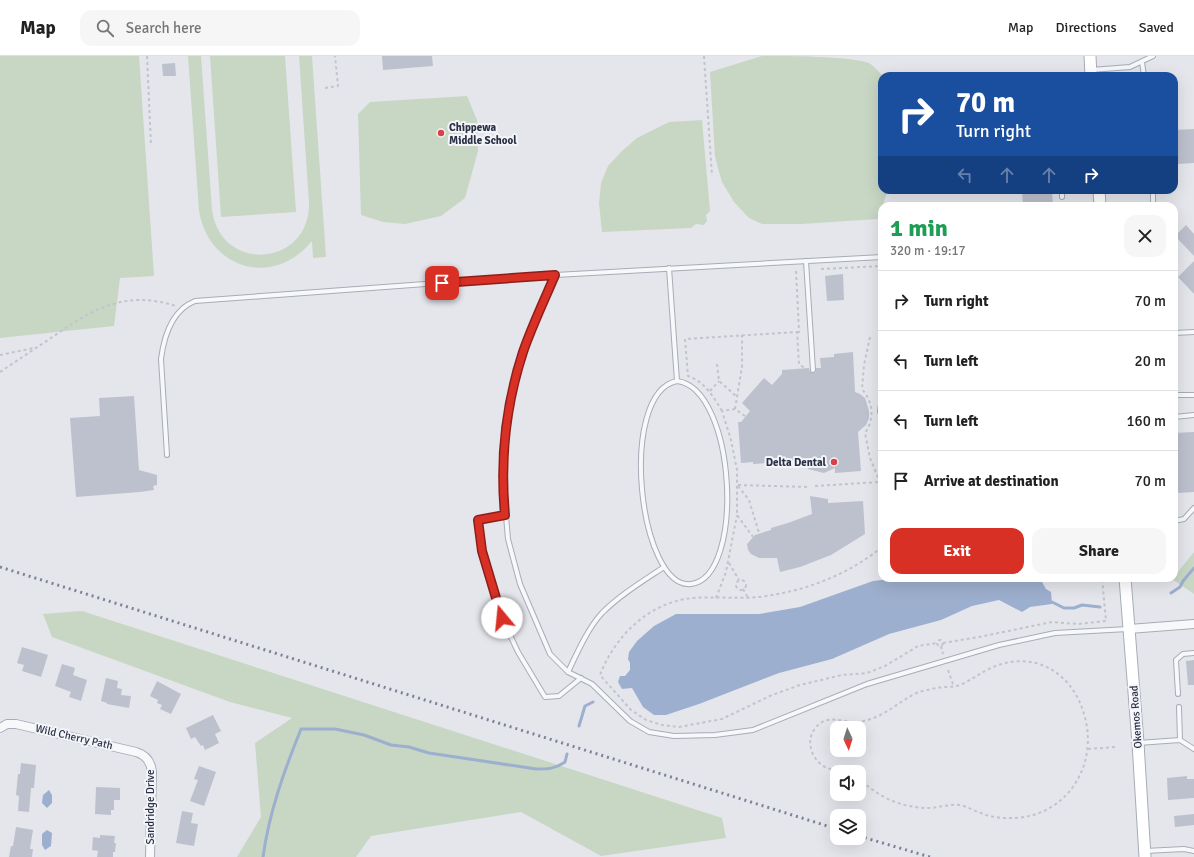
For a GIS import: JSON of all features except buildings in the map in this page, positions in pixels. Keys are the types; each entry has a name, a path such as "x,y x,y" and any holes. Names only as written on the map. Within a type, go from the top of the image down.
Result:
{"main road":[{"path":"1090,56 1091,72"},
{"name":"Okemos Road","path":"1125,582 1138,743 1144,854"}],"street":[{"path":"1129,629 1194,624"},
{"name":"Wild Cherry Path","path":"0,728 7,724 16,724 136,752 147,758"},
{"name":"Sandridge Drive","path":"147,758 150,762 152,772 150,857"}],"lane":[{"path":"1098,72 1130,67 1152,56"},
{"path":"1142,62 1143,72"},
{"path":"167,455 161,359 168,331 177,313 181,308 195,301 555,275 878,257"},
{"path":"806,261 812,370"},
{"path":"669,268 677,381"},
{"path":"555,275 524,351 516,376 508,414 504,458 505,515 508,539 520,584 550,654 568,672 592,684 630,721 649,732 674,736 715,735 752,730 867,684 999,645 1055,633 1129,629"},
{"path":"1178,334 1194,332"},
{"path":"677,381 684,382 696,389 709,407 718,428 723,449 726,473 726,525 721,547 714,565 705,578 699,582 685,584 674,578 664,568 651,536 645,511 641,482 642,444 648,415 657,395 668,384 677,381"},
{"path":"1178,396 1194,394"},
{"path":"1178,417 1194,415"},
{"path":"1178,520 1184,519 1194,508"},
{"path":"505,515 478,520 482,551 502,618 518,652 545,697 558,696 581,678"},
{"path":"568,672 580,648 601,614 619,598 664,568"},
{"path":"1178,694 1176,660 1183,654 1194,653"},
{"path":"1179,707 1180,740"},
{"path":"1138,743 1180,740 1194,749"},
{"path":"1144,854 1184,849 1194,851"}],"path":[{"path":"147,56 151,146"},
{"path":"325,88 338,86 336,56"},
{"path":"704,56 712,176"},
{"path":"821,269 878,266"},
{"path":"798,270 796,270 799,332 797,332 799,364 803,369"},
{"path":"0,372 82,317 111,304 143,300 169,304 181,308"},
{"path":"716,598 724,581 728,562 737,515 738,485 734,455 722,411 709,391 700,382 688,376 686,339 797,332"},
{"path":"735,409 742,367 742,335"},
{"path":"870,337 864,365 862,389 871,404 872,416 865,433 870,458 878,479"},
{"path":"0,355 35,348"},
{"path":"717,364 719,381 737,397"},
{"path":"709,391 719,381"},
{"path":"722,411 735,409 746,416"},
{"path":"815,486 878,482"},
{"path":"738,485 810,487"},
{"path":"738,485 749,500 759,533"},
{"path":"737,515 753,536"},
{"path":"878,550 846,571 818,583 785,593 748,598 692,598 670,603 642,619 620,638 610,653 600,675 631,710 646,720 662,725 679,727 722,719 787,688 815,680 842,675 867,673 885,666 918,646 937,643 940,640 943,643 954,642 1052,622 1078,624 1106,621 1102,582"},
{"path":"728,562 739,580 743,580 746,584 743,589"},
{"path":"739,580 737,583 738,588 743,589 748,598"},
{"path":"937,643 941,646 943,654"},
{"path":"830,767 823,765 816,759 810,744 812,733 818,725 830,719 856,722 871,719 920,692 937,688 954,687 994,667 1010,662 1033,662 1048,667 1060,675 1070,685 1080,702 1087,722 1088,749 1078,780 1068,793 1047,809 1030,816 1020,818 990,816 961,805 924,808 905,805 883,796 866,785"},
{"path":"948,670 954,687"},
{"path":"1088,749 1116,747"}],"green space":[{"path":"0,56 139,56 154,276 120,278 114,326 0,338"},
{"path":"188,56 201,56 212,210 219,231 231,245 247,253 264,254 281,250 296,240 305,224 309,203 299,56 312,56 326,257 313,258 312,241 297,256 280,264 262,268 245,266 229,259 216,247 205,231 199,211"},
{"path":"210,56 285,56 296,212 221,217"},
{"path":"762,56 848,59 869,63 875,67 879,72 878,72 878,194 887,194 884,202 878,202 878,219 801,224 762,224 749,218 734,202 722,182 715,156 710,72"},
{"path":"467,96 477,120 478,151 465,198 441,216 405,224 383,222 361,215 358,114 370,102"},
{"path":"702,120 710,211 706,215 707,221 704,225 696,224 691,228 602,232 599,203 601,183 608,166 637,138 669,122"},
{"path":"1194,552 1194,594 1176,582 1178,582 1178,572"},
{"path":"82,611 722,818 726,838 601,856 521,812 371,836 356,857 237,857 261,817 255,743 292,718 230,702 52,637 43,614"}],"water":[{"path":"873,581 1042,582 1046,589 1051,592 1052,604 1030,607 1022,612 999,600 972,606 941,620 889,634 832,659 779,673 666,715 654,715 643,707 632,688 622,689 618,682 620,676 625,676 630,670 630,663 628,659 629,652 637,641 654,626 676,614 759,614 800,607"},
{"path":"49,790 52,795 52,803 47,808 42,803 43,795"},
{"path":"47,830 52,833 51,846 45,850 42,845 42,834"}],"waterway":[{"path":"1171,593 1180,587 1194,568"},
{"path":"1052,602 1064,608 1074,608 1082,605 1100,607"},
{"path":"579,726 585,706 593,702"},
{"path":"263,857 273,808 301,729 335,729 364,735 391,745 409,747 429,753 536,769 548,769 558,766 565,762 567,754"}],"railway":[{"path":"0,567 830,827"},
{"path":"866,838 930,857"}],"place":[{"name":"Chippewa Middle School","path":"441,133"},
{"name":"Delta Dental","path":"834,462"}],"route":[{"path":"442,283 555,275 524,351 516,376 508,414 503,481 505,515 478,520 482,551 502,618"}]}
